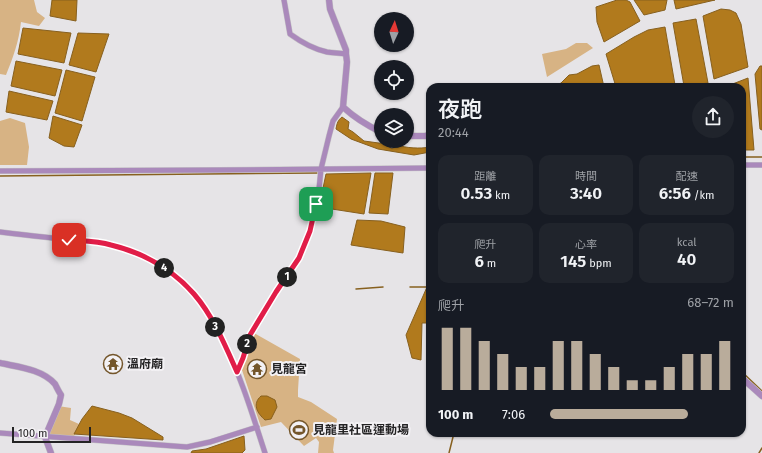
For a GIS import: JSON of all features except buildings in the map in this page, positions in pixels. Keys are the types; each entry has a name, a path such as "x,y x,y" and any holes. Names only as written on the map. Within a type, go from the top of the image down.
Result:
{"street":[{"path":"284,0 290,34 314,48 328,52 346,54"},
{"path":"237,372 250,335 299,258 310,231 320,189 321,169 333,121 343,108 347,62 346,50 330,9 329,0"},
{"path":"343,108 352,116 374,128"},
{"path":"414,136 426,136"},
{"path":"746,165 762,165"},
{"path":"0,171 426,168"},
{"path":"0,232 110,244 135,252 157,263 176,277 194,294 218,332 237,372 265,453"},
{"path":"0,363 35,371 47,377 55,384 61,395 59,404 45,437 51,453"},
{"path":"746,382 762,396"},
{"path":"0,433 187,447 210,442 257,427"}],"shaded area":[{"path":"0,0 34,0 37,12 45,18 39,26 21,22 19,36 6,75 0,74"},
{"path":"52,0 77,0 76,21 50,16"},
{"path":"617,0 626,0 630,2 640,21 604,42 597,22 596,7"},
{"path":"634,0 667,0 665,10 644,15"},
{"path":"674,0 715,0 676,9"},
{"path":"721,9 730,10 736,13 741,24 748,67 714,79 703,16"},
{"path":"696,19 708,83 683,83 673,23"},
{"path":"665,27 675,83 615,83 606,54 648,30"},
{"path":"23,28 71,33 64,63 18,54"},
{"path":"78,33 109,34 96,72 69,65"},
{"path":"576,43 587,43 593,48 547,77 542,54 566,49"},
{"path":"16,61 62,70 55,96 11,86"},
{"path":"599,65 603,83 561,83 569,75 577,74 592,66"},
{"path":"760,66 762,66 762,130 760,129 755,74"},
{"path":"66,70 95,77 82,121 55,113"},
{"path":"748,78 754,150 746,150 746,83 735,83"},
{"path":"9,91 53,101 47,120 6,112"},
{"path":"53,116 82,125 74,147 64,146 49,138"},
{"path":"342,117 349,122 348,129 364,141 374,142 374,148 351,139 336,129 338,122"},
{"path":"10,118 25,123 29,147 27,165 0,165 0,121"},
{"path":"375,148 426,148 426,153 414,155"},
{"path":"371,173 364,214 319,207 326,174"},
{"path":"375,173 393,173 388,214 369,213"},
{"path":"357,220 381,221 405,227 403,253 351,245"},
{"path":"426,289 426,323 422,323 421,360 412,358 406,335"},
{"path":"254,333 300,359 298,397 311,402 337,419 333,450 334,453 318,453 319,442 316,438 304,446 281,422 261,427 240,364"},
{"path":"261,396 267,396 275,400 277,407 271,419 265,420 258,411 256,405"},
{"path":"58,406 71,408 70,420 79,424 73,439 45,437"},
{"path":"92,406 132,418 163,437 163,440 74,434 82,419"},
{"path":"244,436 245,450 242,453 191,453 192,451 206,449"}],"waterway":[{"path":"746,157 762,157"},
{"path":"0,176 317,173"},
{"path":"356,289 383,287"},
{"path":"410,287 426,287"},
{"path":"746,376 762,391"},
{"path":"449,453 453,437"},
{"path":"759,453 762,448"}],"place":[{"name":"溫府廟","path":"113,364"},
{"name":"見龍宮","path":"257,369"},
{"name":"見龍里社區運動場","path":"299,430"}],"route":[{"path":"69,240 110,244 135,252 157,263 176,277 194,294 205,310 218,332 237,372 250,335 299,258 310,231 316,204"}]}
